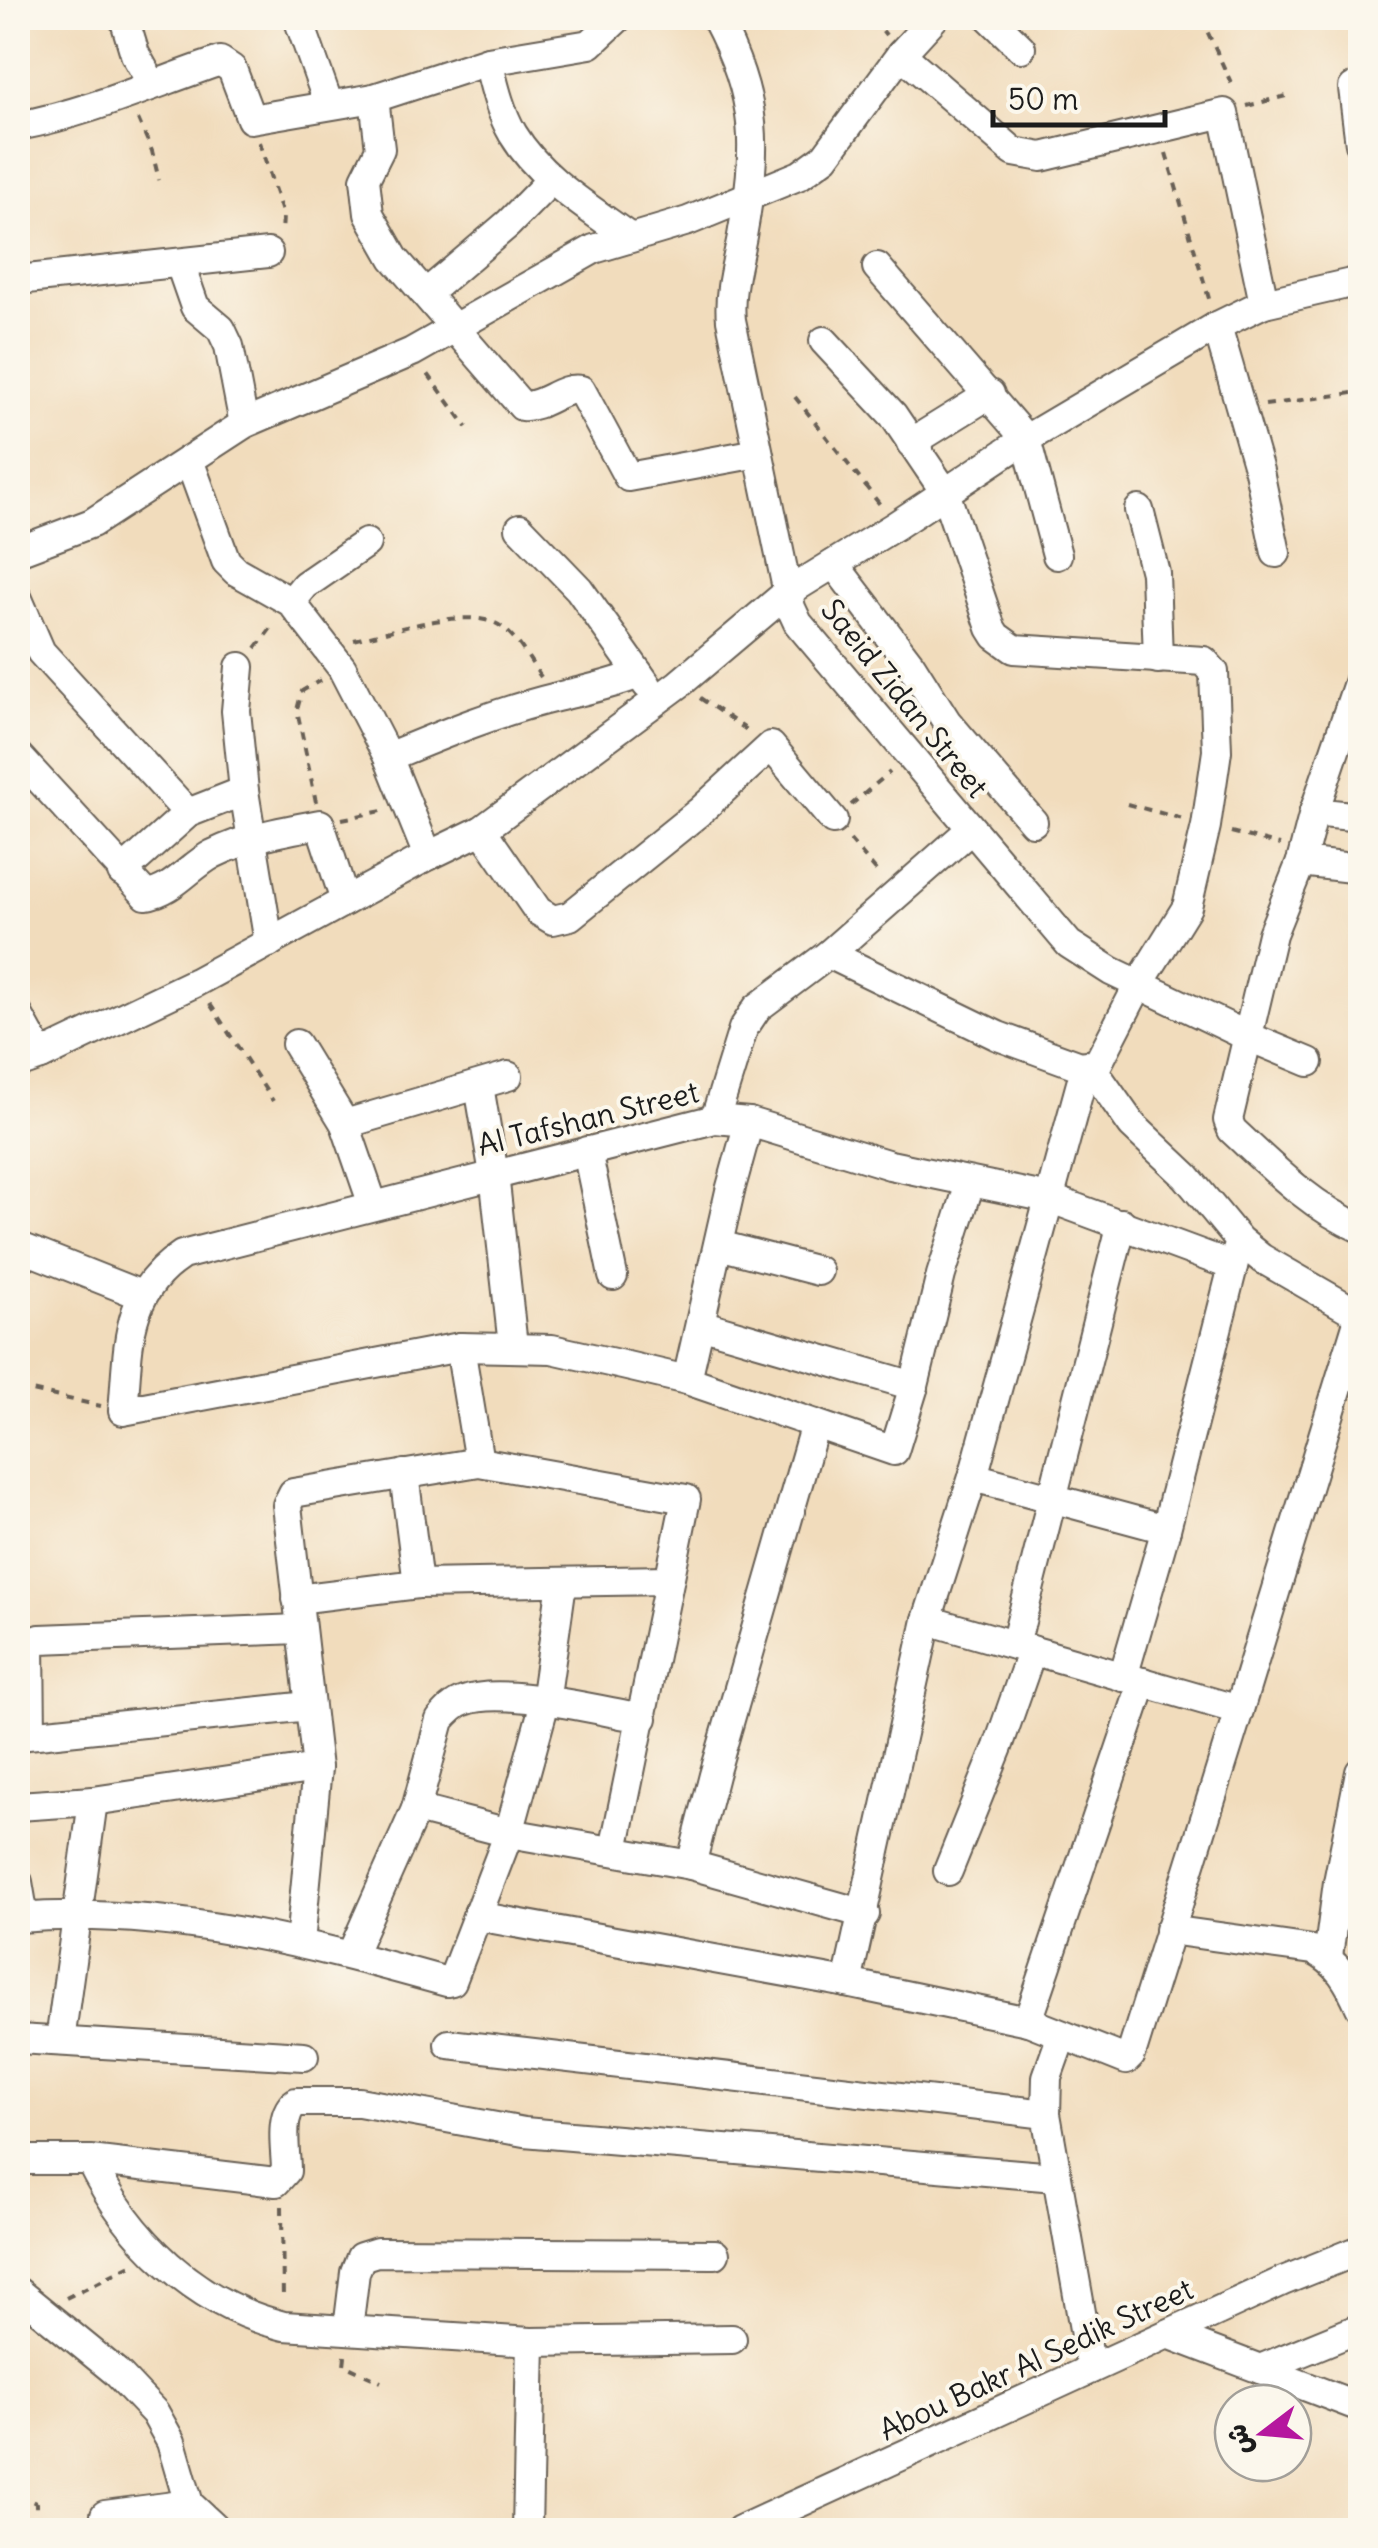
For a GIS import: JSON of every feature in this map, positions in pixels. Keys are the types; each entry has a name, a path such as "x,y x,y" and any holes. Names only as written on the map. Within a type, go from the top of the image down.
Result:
{"street":[{"path":"124,18 134,54 152,84"},
{"path":"298,18 329,105"},
{"path":"18,126 52,120 225,62 232,69 252,119 374,98 488,60 590,44 618,18"},
{"name":"Saeid Zidan Street","path":"716,18 749,105 754,165 730,308 788,592 798,623 1069,944 1089,959 1139,984 1309,1062"},
{"path":"18,551 92,523 244,424 373,372 510,299 572,260 630,237 688,222 800,174 824,157 900,54 934,18"},
{"path":"990,18 1020,48"},
{"path":"900,54 1014,152 1025,156 1042,157 1224,113 1264,304"},
{"path":"488,60 497,97 512,133 551,180 630,237"},
{"path":"1354,88 1360,144"},
{"path":"374,98 380,149 365,180 369,214 394,258 522,406 537,406 573,388 581,390 628,477 758,453"},
{"path":"427,293 508,224 551,180"},
{"path":"18,280 268,254"},
{"path":"180,264 195,307 220,329 229,346 244,424"},
{"path":"877,267 1026,438 1057,554"},
{"path":"18,1014 29,1060 196,982 482,830 668,692 788,592 1026,438 1216,326 1264,304 1360,281"},
{"path":"1216,326 1259,472 1276,553"},
{"path":"824,341 893,415 945,492 991,628 1003,643 1014,650 1204,661 1214,672 1216,751 1206,826 1186,907 1090,1068 1049,1198 974,1476 928,1620 847,1983"},
{"path":"911,443 990,394"},
{"path":"189,460 226,560 236,571 290,602 332,657 388,757 428,856"},
{"path":"1139,510 1155,573 1158,659"},
{"path":"520,528 579,589 639,674 668,692"},
{"path":"290,602 304,585 366,543"},
{"path":"834,564 912,666 947,722 1033,822"},
{"path":"18,599 41,652 188,813"},
{"path":"240,668 236,712 244,791 269,943"},
{"path":"388,757 463,726 556,697 603,688 639,674"},
{"path":"1360,678 1352,719 1314,812 1302,857 1272,934 1229,1109 1232,1130 1288,1181 1343,1221 1360,1228"},
{"path":"482,830 538,911 544,917 562,919 699,812 771,746 834,820"},
{"path":"24,774 146,895 156,894 208,856 252,837 320,824 344,901"},
{"path":"122,872 188,813 244,791"},
{"path":"1314,812 1360,817"},
{"path":"716,1119 748,1020 757,1008 829,954 970,830"},
{"path":"1302,857 1360,869"},
{"path":"477,1916 847,1983 1028,2021 1120,2060 1131,2055 1360,1315 1260,1258 1236,1253 1186,1176 1132,1125 1090,1068 998,1036 829,954"},
{"path":"296,1044 345,1124 373,1205"},
{"path":"345,1124 508,1076"},
{"path":"479,1086 494,1174 513,1346"},
{"name":"Al Tafshan Street","path":"141,1295 166,1265 182,1255 716,1119 749,1122 890,1165 1049,1198 1122,1223 1236,1253"},
{"path":"687,1380 749,1122"},
{"path":"587,1151 612,1276"},
{"path":"18,1246 141,1295 130,1334 123,1411 460,1348 552,1348 687,1380 894,1451 970,1182"},
{"path":"948,1872 998,1747 1122,1223"},
{"path":"719,1245 818,1271"},
{"path":"1028,2021 1133,1680 1166,1529 1236,1253"},
{"path":"700,1324 914,1386"},
{"path":"460,1348 480,1462"},
{"path":"691,1865 815,1424"},
{"path":"300,1943 316,1768 287,1505 293,1493 480,1462 683,1496 686,1504 614,1850"},
{"path":"404,1474 418,1584"},
{"path":"974,1476 1166,1529"},
{"path":"297,1599 418,1584 669,1580"},
{"path":"18,1882 20,1918 133,1917 193,1924 300,1943 448,1982 458,1973 509,1832 545,1702 562,1583"},
{"path":"928,1620 1239,1710"},
{"path":"299,1629 30,1642 24,1735 309,1706"},
{"path":"350,1955 416,1809 440,1720 448,1710 462,1701 481,1697 545,1702 643,1718"},
{"path":"18,1806 94,1801 316,1768"},
{"path":"1328,1957 1360,1772"},
{"path":"60,2041 94,1801"},
{"path":"416,1809 509,1832 691,1865 865,1914"},
{"path":"1169,1930 1313,1950 1328,1957 1347,1978 1360,2007"},
{"path":"1062,2035 1047,2077 1046,2114 1091,2370"},
{"path":"18,2039 304,2056"},
{"path":"449,2044 1046,2114"},
{"path":"18,2160 90,2160 276,2182 286,2171 289,2106 296,2102 359,2102 524,2132 1055,2176"},
{"path":"90,2160 113,2199 155,2253 193,2288 248,2318 284,2326 531,2342 732,2339"},
{"name":"Abou Bakr Al Sedik Street","path":"740,2530 1360,2250"},
{"path":"348,2329 355,2272 362,2257 377,2252 715,2254"},
{"path":"18,2292 116,2372 155,2413 171,2442 189,2504 217,2530"},
{"path":"1260,2368 1360,2328"},
{"path":"1168,2334 1360,2407"},
{"path":"527,2530 531,2342"},
{"path":"105,2516 189,2504"}],"path":[{"path":"1201,18 1234,89"},
{"path":"126,96 152,151 159,180"},
{"path":"1242,107 1286,96"},
{"path":"252,119 283,215 280,240 268,254"},
{"path":"1158,126 1216,326"},
{"path":"412,352 467,426"},
{"path":"1240,409 1360,392"},
{"path":"795,397 858,473 895,526"},
{"path":"240,668 290,602"},
{"path":"406,806 320,824 297,710 302,691 332,657 465,618 494,623 510,635 556,697"},
{"path":"668,692 771,746"},
{"path":"895,894 834,820 909,757"},
{"path":"1127,804 1302,857"},
{"path":"196,982 272,1101"},
{"path":"18,1388 123,1411"},
{"path":"282,2179 284,2326"},
{"path":"42,2310 155,2253"},
{"path":"348,2329 344,2365 381,2382"},
{"path":"18,2494 36,2504 36,2530"}]}
